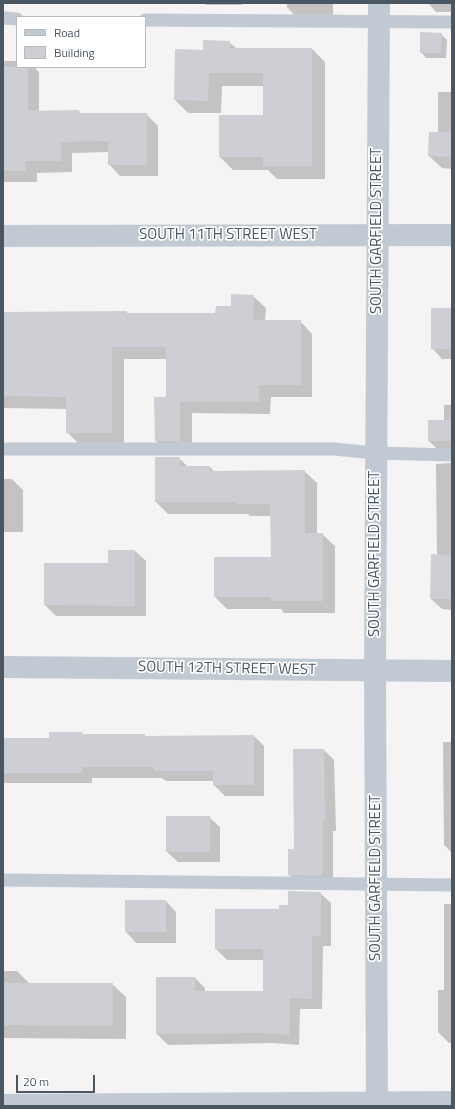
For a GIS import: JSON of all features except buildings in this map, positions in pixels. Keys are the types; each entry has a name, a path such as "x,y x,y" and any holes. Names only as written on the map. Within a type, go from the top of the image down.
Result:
{"street":[{"name":"SOUTH GARFIELD STREET","path":"377,1104 375,453 378,280 376,235 379,12"},
{"name":"SOUTH 11TH STREET WEST","path":"3,236 452,235"},
{"name":"SOUTH 12TH STREET WEST","path":"3,667 452,671"},
{"path":"3,1104 377,1104 452,1102"}],"lane":[{"path":"146,20 379,12 452,22"},
{"path":"3,18 16,19"},
{"path":"3,449 334,449 375,453 452,454"},
{"path":"3,880 452,884"}]}
